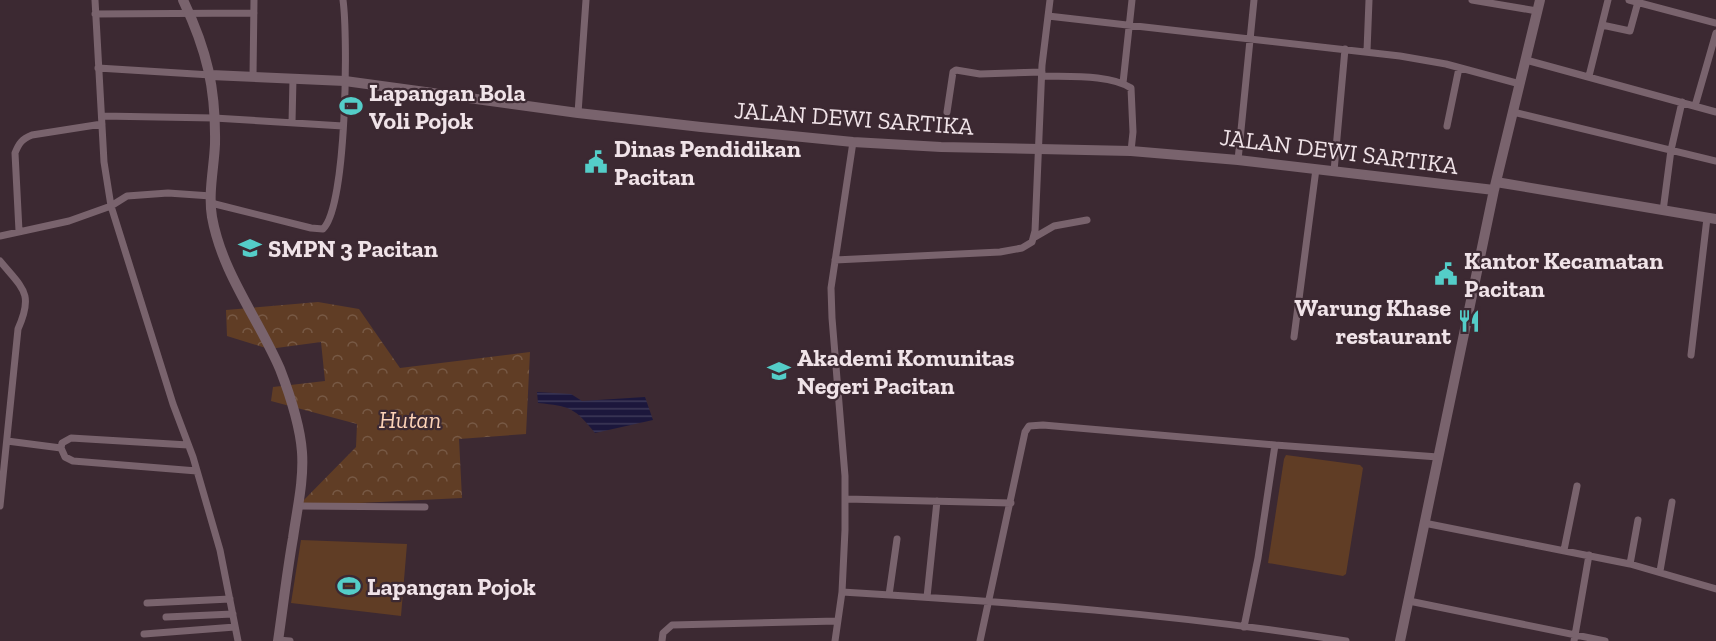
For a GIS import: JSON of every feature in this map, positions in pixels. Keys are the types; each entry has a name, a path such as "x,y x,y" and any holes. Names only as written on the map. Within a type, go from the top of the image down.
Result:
{"street":[{"path":"94,0 104,162 111,206 173,404 197,471 220,550 238,641"},
{"path":"183,0 211,75 214,118 211,199 217,236 232,278 279,368 291,402 302,453 301,488 278,640 290,641"},
{"path":"253,76 254,0"},
{"path":"0,236 69,221 111,206 127,196 168,193 211,199 311,228 323,229 329,220 337,188 343,126 346,47 343,0"},
{"path":"578,113 586,0"},
{"path":"1035,237 1042,74 1050,0"},
{"path":"1123,83 1132,0"},
{"path":"1238,160 1254,0"},
{"path":"1367,51 1369,0"},
{"path":"1400,641 1495,186 1520,84 1531,61 1538,5 1472,0"},
{"path":"1589,76 1608,0"},
{"path":"1629,0 1716,23"},
{"path":"1602,25 1629,31 1638,2"},
{"path":"94,14 254,13"},
{"path":"1048,16 1367,51 1459,68 1520,84"},
{"path":"1695,106 1716,33"},
{"path":"1334,171 1345,49"},
{"path":"1531,61 1716,112"},
{"path":"98,68 211,75"},
{"path":"1447,126 1459,68"},
{"path":"948,112 953,72 956,70 980,74 1042,74 1123,83 1131,88 1133,98 1131,151"},
{"name":"JALAN DEWI SARTIKA","path":"211,75 345,81 701,128 853,142 1038,150 1131,151 1238,160 1495,186 1712,219"},
{"path":"292,123 293,78"},
{"path":"1663,211 1671,150 1682,102"},
{"path":"1512,112 1716,161"},
{"path":"19,231 15,153 24,138 32,135 102,120 214,118 343,126"},
{"path":"835,641 842,592 846,499 831,288 853,142"},
{"path":"1294,337 1316,169"},
{"path":"1691,355 1712,219"},
{"path":"835,260 1000,252 1030,245 1035,237 1054,226 1087,220"},
{"path":"0,261 27,298 26,312 18,329 0,506"},
{"path":"980,641 1025,432 1029,426 1043,425 1438,457"},
{"path":"188,445 71,438 62,443 61,448 65,457 73,461 197,471"},
{"path":"7,441 61,448"},
{"path":"1244,627 1258,558 1275,445"},
{"path":"1564,550 1577,486"},
{"path":"846,499 1011,503"},
{"path":"927,597 937,501"},
{"path":"1660,571 1672,502"},
{"path":"298,506 425,507"},
{"path":"1630,564 1638,520"},
{"path":"1424,523 1630,564 1716,589"},
{"path":"889,595 897,539"},
{"path":"1575,638 1589,555"},
{"path":"842,592 988,601 1178,618 1346,641"},
{"path":"147,603 230,599"},
{"path":"1408,601 1575,638 1605,641"},
{"path":"166,617 233,614"},
{"path":"662,641 663,633 672,625 837,621"},
{"path":"144,634 236,627"}],"green space":[{"name":"Hutan","path":"318,302 359,309 400,368 530,352 526,434 459,439 462,498 298,506 356,447 357,424 271,401 273,387 325,381 321,342 269,349 227,336 226,310"},
{"path":"1286,455 1360,465 1363,468 1346,574 1343,576 1268,563"},
{"name":"Lapangan Pojok","path":"301,540 407,544 401,616 291,603"}],"shaded area":[{"path":"537,392 571,394 582,401 645,397 653,420 595,433 577,413 558,405 538,403"}],"place":[{"name":"Lapangan Bola Voli Pojok","path":"351,106"},
{"name":"Dinas Pendidikan Pacitan","path":"596,162"},
{"name":"SMPN 3 Pacitan","path":"250,248"},
{"name":"Kantor Kecamatan Pacitan","path":"1446,274"},
{"name":"Warung Khase restaurant","path":"1469,321"},
{"name":"Akademi Komunitas Negeri Pacitan","path":"779,371"},
{"name":"Lapangan Pojok","path":"349,586"}]}
